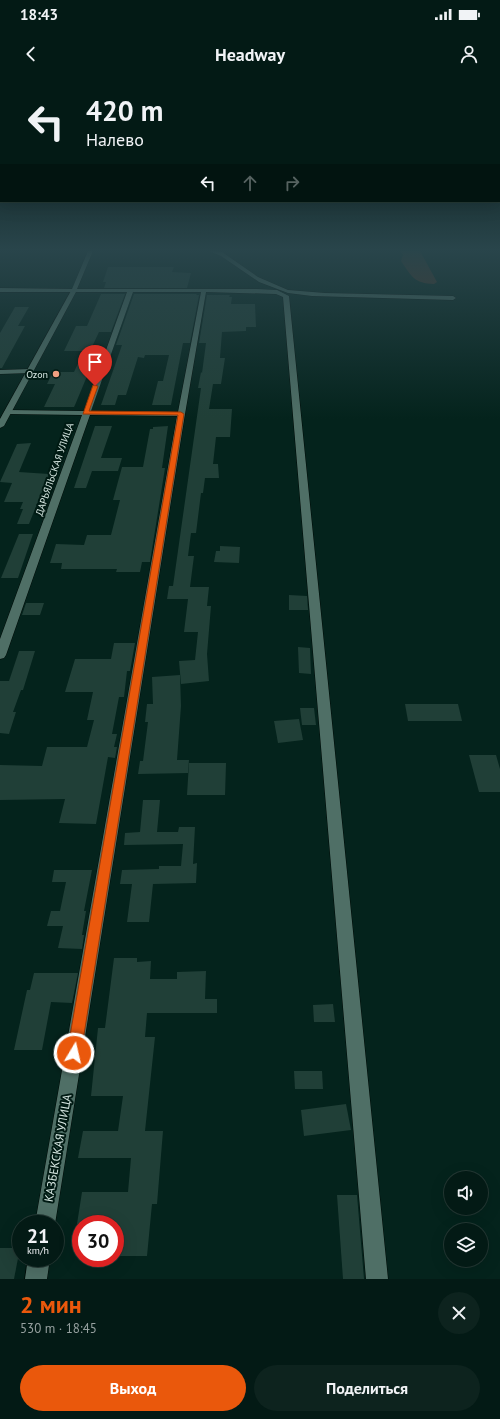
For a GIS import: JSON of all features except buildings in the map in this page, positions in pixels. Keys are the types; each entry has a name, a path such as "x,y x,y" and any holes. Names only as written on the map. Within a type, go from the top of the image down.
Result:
{"street":[{"path":"0,426 65,307"},
{"name":"ДАРЬЯЛЬСКАЯ УЛИЦА","path":"0,655 85,413 125,307"},
{"name":"КАЗБЕКСКАЯ УЛИЦА","path":"47,1215 181,414 201,307"},
{"path":"286,307 377,1279"},
{"path":"0,372 30,371"},
{"path":"8,412 181,414"},
{"path":"36,1279 38,1267"}],"place":[{"name":"Ozon","path":"56,374"}],"route":[{"path":"74,1053 181,414 85,413 95,386"}]}
